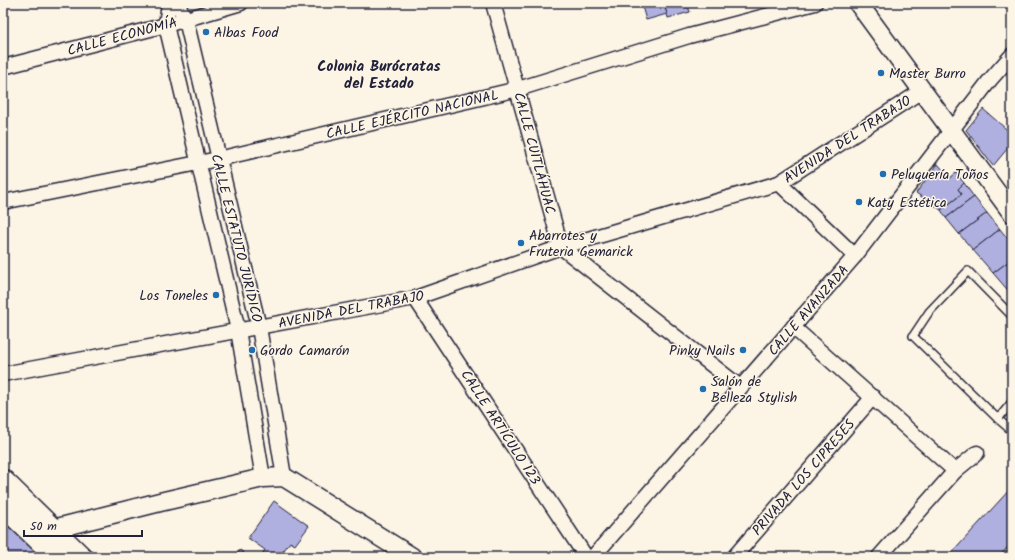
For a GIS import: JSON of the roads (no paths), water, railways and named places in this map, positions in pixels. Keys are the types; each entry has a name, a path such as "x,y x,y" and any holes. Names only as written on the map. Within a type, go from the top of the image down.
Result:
{"main road":[{"path":"3,480 47,535 56,557"},
{"path":"3,506 82,557"}],"street":[{"name":"CALLE ESTATUTO JURÍDICO","path":"169,3 166,25 200,163 238,330 263,478"},
{"name":"CALLE ESTATUTO JURÍDICO","path":"178,3 186,20 259,327 284,477"},
{"name":"CALLE ECONOMÍA","path":"3,67 186,20 241,3"},
{"name":"CALLE CUITLÁHUAC","path":"493,3 561,247"},
{"name":"CALLE EJÉRCITO NACIONAL","path":"3,202 200,163 518,89 689,36 815,3"},
{"path":"858,3 1012,213"},
{"name":"CALLE AVANZADA","path":"593,557 855,256 990,80 1012,55"},
{"name":"AVENIDA DEL TRABAJO","path":"3,374 415,298 561,247 779,183 923,90"},
{"path":"779,183 855,256"},
{"path":"561,247 740,387"},
{"name":"CALLE ARTÍCULO 123","path":"415,298 586,557"},
{"path":"794,327 955,471"},
{"name":"PRIVADA LOS CIPRESES","path":"734,557 873,397"},
{"path":"879,557 955,471 977,453"},
{"path":"47,535 160,502 263,478 284,477 412,557"}],"lane":[{"path":"1012,316 968,271 930,312 913,336 1012,431"},
{"path":"998,419 1012,402"}],"place":[{"name":"Albas Food","path":"206,32"},
{"name":"Master Burro","path":"881,73"},
{"name":"Peluquería Toños","path":"883,174"},
{"name":"Katy Estética","path":"859,202"},
{"name":"Abarrotes y Fruteria Gemarick","path":"521,243"},
{"name":"Los Toneles","path":"216,295"},
{"name":"Gordo Camarón","path":"252,350"},
{"name":"Pinky Nails","path":"743,350"},
{"name":"Salón de Belleza Stylish","path":"703,389"}],"district":[{"name":"Colonia Burócratas del Estado","path":"379,74"}]}
